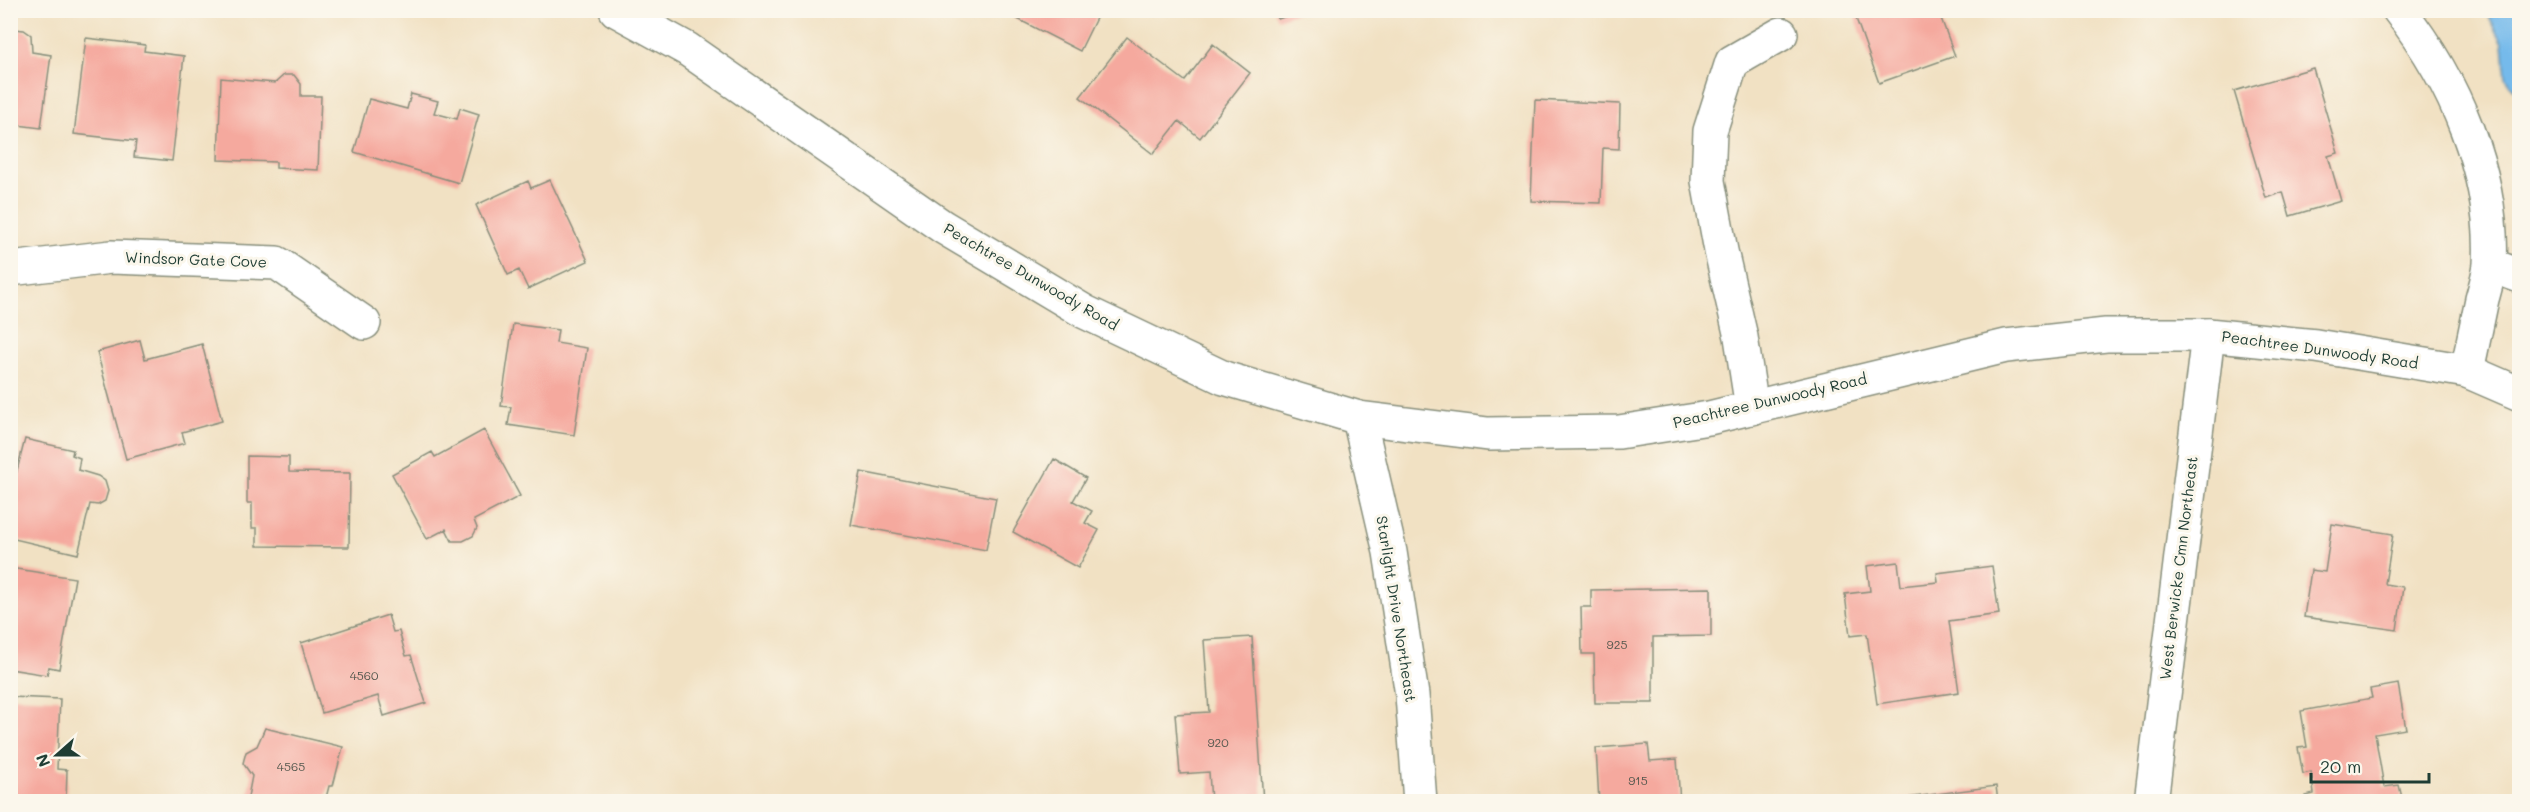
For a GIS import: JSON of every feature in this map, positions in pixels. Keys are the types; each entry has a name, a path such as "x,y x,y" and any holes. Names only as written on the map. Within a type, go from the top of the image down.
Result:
{"main road":[{"name":"Peachtree Dunwoody Road","path":"616,10 687,49 943,227 1085,312 1224,378 1359,418 1488,434 1619,432 1708,418 2006,346 2106,335 2208,335 2316,346 2467,371 2520,394"},
{"path":"2399,10 2433,60 2457,104 2475,154 2505,270 2467,371"},
{"path":"1752,408 1741,337 1708,181 1710,131 1732,62 1781,34"},
{"name":"Windsor Gate Cove","path":"10,269 111,257 277,263 364,323"},
{"name":"West Berwicke Cmn Northeast","path":"2151,801 2208,335"},
{"name":"Starlight Drive Northeast","path":"1359,418 1390,552 1412,695 1420,801"}],"water":[{"path":"2486,11 2519,11 2519,96 2506,78 2503,43"}],"building":[{"path":"1000,10 1100,10 1080,51"},
{"path":"1274,10 1301,10 1301,11 1278,19"},
{"path":"1853,10 1938,10 1955,56 1879,83"},
{"path":"10,30 24,30 31,35 32,52 51,55 41,128 10,124"},
{"path":"1127,37 1185,81 1213,44 1250,73 1200,138 1179,121 1153,154 1080,97"},
{"path":"86,38 145,45 144,51 184,56 172,161 134,157 136,141 74,134"},
{"path":"2313,68 2338,153 2328,156 2341,201 2290,216 2283,192 2266,198 2234,91"},
{"path":"284,75 294,75 301,84 301,96 321,96 318,170 276,168 276,162 218,160 221,78 275,83"},
{"path":"411,94 438,101 434,113 457,119 460,108 479,114 459,183 354,152 369,99 407,109"},
{"path":"1535,100 1620,104 1619,149 1603,148 1601,203 1531,201"},
{"path":"550,180 588,261 528,289 519,270 508,275 476,205 528,181 531,188"},
{"path":"513,324 558,330 556,343 587,348 574,435 508,425 511,407 501,406"},
{"path":"140,340 145,359 202,344 222,421 182,432 185,443 126,459 97,352"},
{"path":"484,430 520,496 474,520 477,528 473,536 463,541 452,541 446,529 427,539 392,474 432,452 435,457"},
{"path":"25,439 73,450 72,455 80,458 78,470 98,476 105,481 108,491 105,501 98,505 90,504 78,554 10,538 10,498"},
{"path":"247,456 289,457 289,472 350,473 349,547 257,546 257,528 252,528 252,503 247,503"},
{"path":"1054,459 1086,478 1073,501 1092,511 1085,523 1099,530 1078,568 1013,532"},
{"path":"861,472 996,498 986,550 851,525"},
{"path":"2332,524 2393,534 2385,584 2403,587 2397,630 2304,617 2311,570 2325,572"},
{"path":"1898,562 1901,586 1938,582 1937,573 1992,566 1999,614 1949,621 1959,692 1877,704 1867,634 1850,636 1845,594 1870,591 1867,566"},
{"path":"10,568 75,578 59,669 49,667 47,675 10,669"},
{"path":"1711,588 1711,636 1653,637 1653,703 1595,703 1594,654 1582,654 1581,607 1591,607 1591,590"},
{"path":"388,615 393,632 399,631 406,656 411,655 426,703 384,716 378,696 322,713 301,643"},
{"path":"1252,637 1263,802 1211,802 1209,772 1180,774 1175,714 1209,712 1204,640"},
{"path":"2398,684 2406,729 2375,734 2384,787 2399,785 2403,802 2307,802 2306,796 2314,794 2311,772 2303,774 2298,748 2307,747 2301,711 2372,698 2370,689"},
{"path":"10,697 60,699 57,769 67,770 66,802 10,802"},
{"path":"265,728 343,747 333,786 329,786 325,802 247,802 252,776 243,763 246,752 257,746"},
{"path":"1648,744 1650,761 1677,759 1680,802 1599,802 1596,748"},
{"path":"1996,786 1998,802 1892,802 1892,800"}]}
